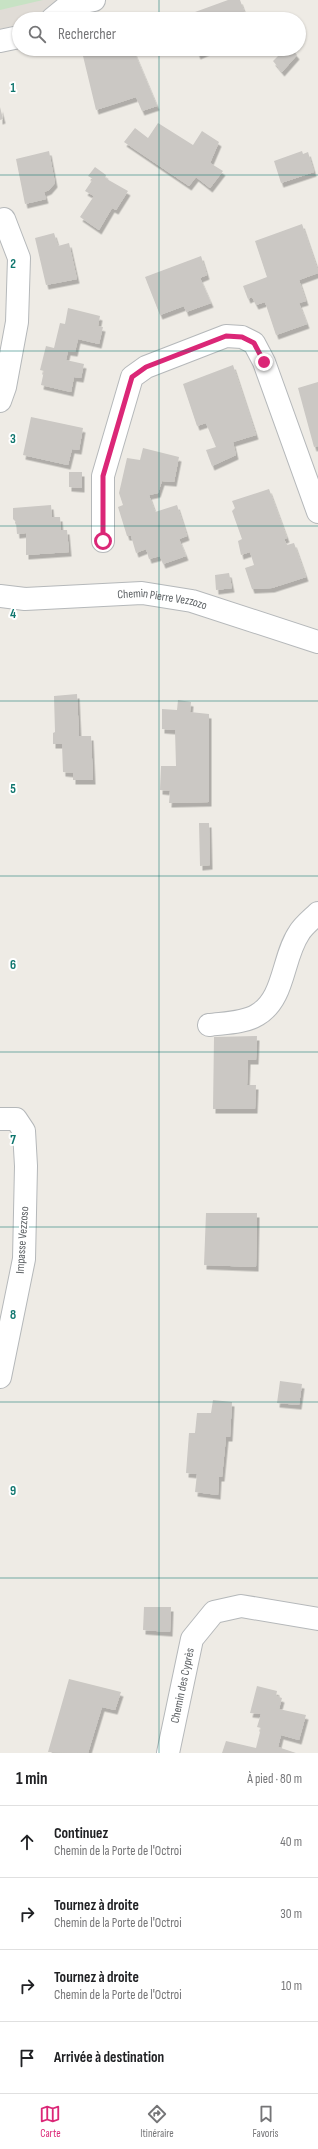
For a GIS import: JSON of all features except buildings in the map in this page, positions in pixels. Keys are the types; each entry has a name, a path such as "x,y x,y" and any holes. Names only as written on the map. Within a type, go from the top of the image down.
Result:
{"street":[{"path":"60,12 69,5 94,0"},
{"path":"0,42 12,39"},
{"path":"0,401 5,387 17,322 19,258 4,219"},
{"path":"103,541 103,476 132,377 146,367 226,336 242,337 254,343 264,362 318,512"},
{"name":"Chemin Pierre Vezzozo","path":"0,596 25,599 142,593 192,601 318,642"},
{"path":"209,1025 237,1021 258,1015 275,997 285,964 299,933 318,913"},
{"name":"Impasse Vezzoso","path":"0,1119 16,1119 24,1131 26,1166 24,1259 0,1377"},
{"name":"Chemin des Cyprès","path":"168,1753 192,1638 214,1612 241,1606 318,1619"}],"shaded area":[{"path":"0,0 57,0 42,12 12,12 12,26 0,29"}],"green space":[{"path":"0,0 43,0 0,10"}],"route":[{"path":"103,541 103,476 132,377 146,367 226,336 242,337 254,343 264,362"}]}
